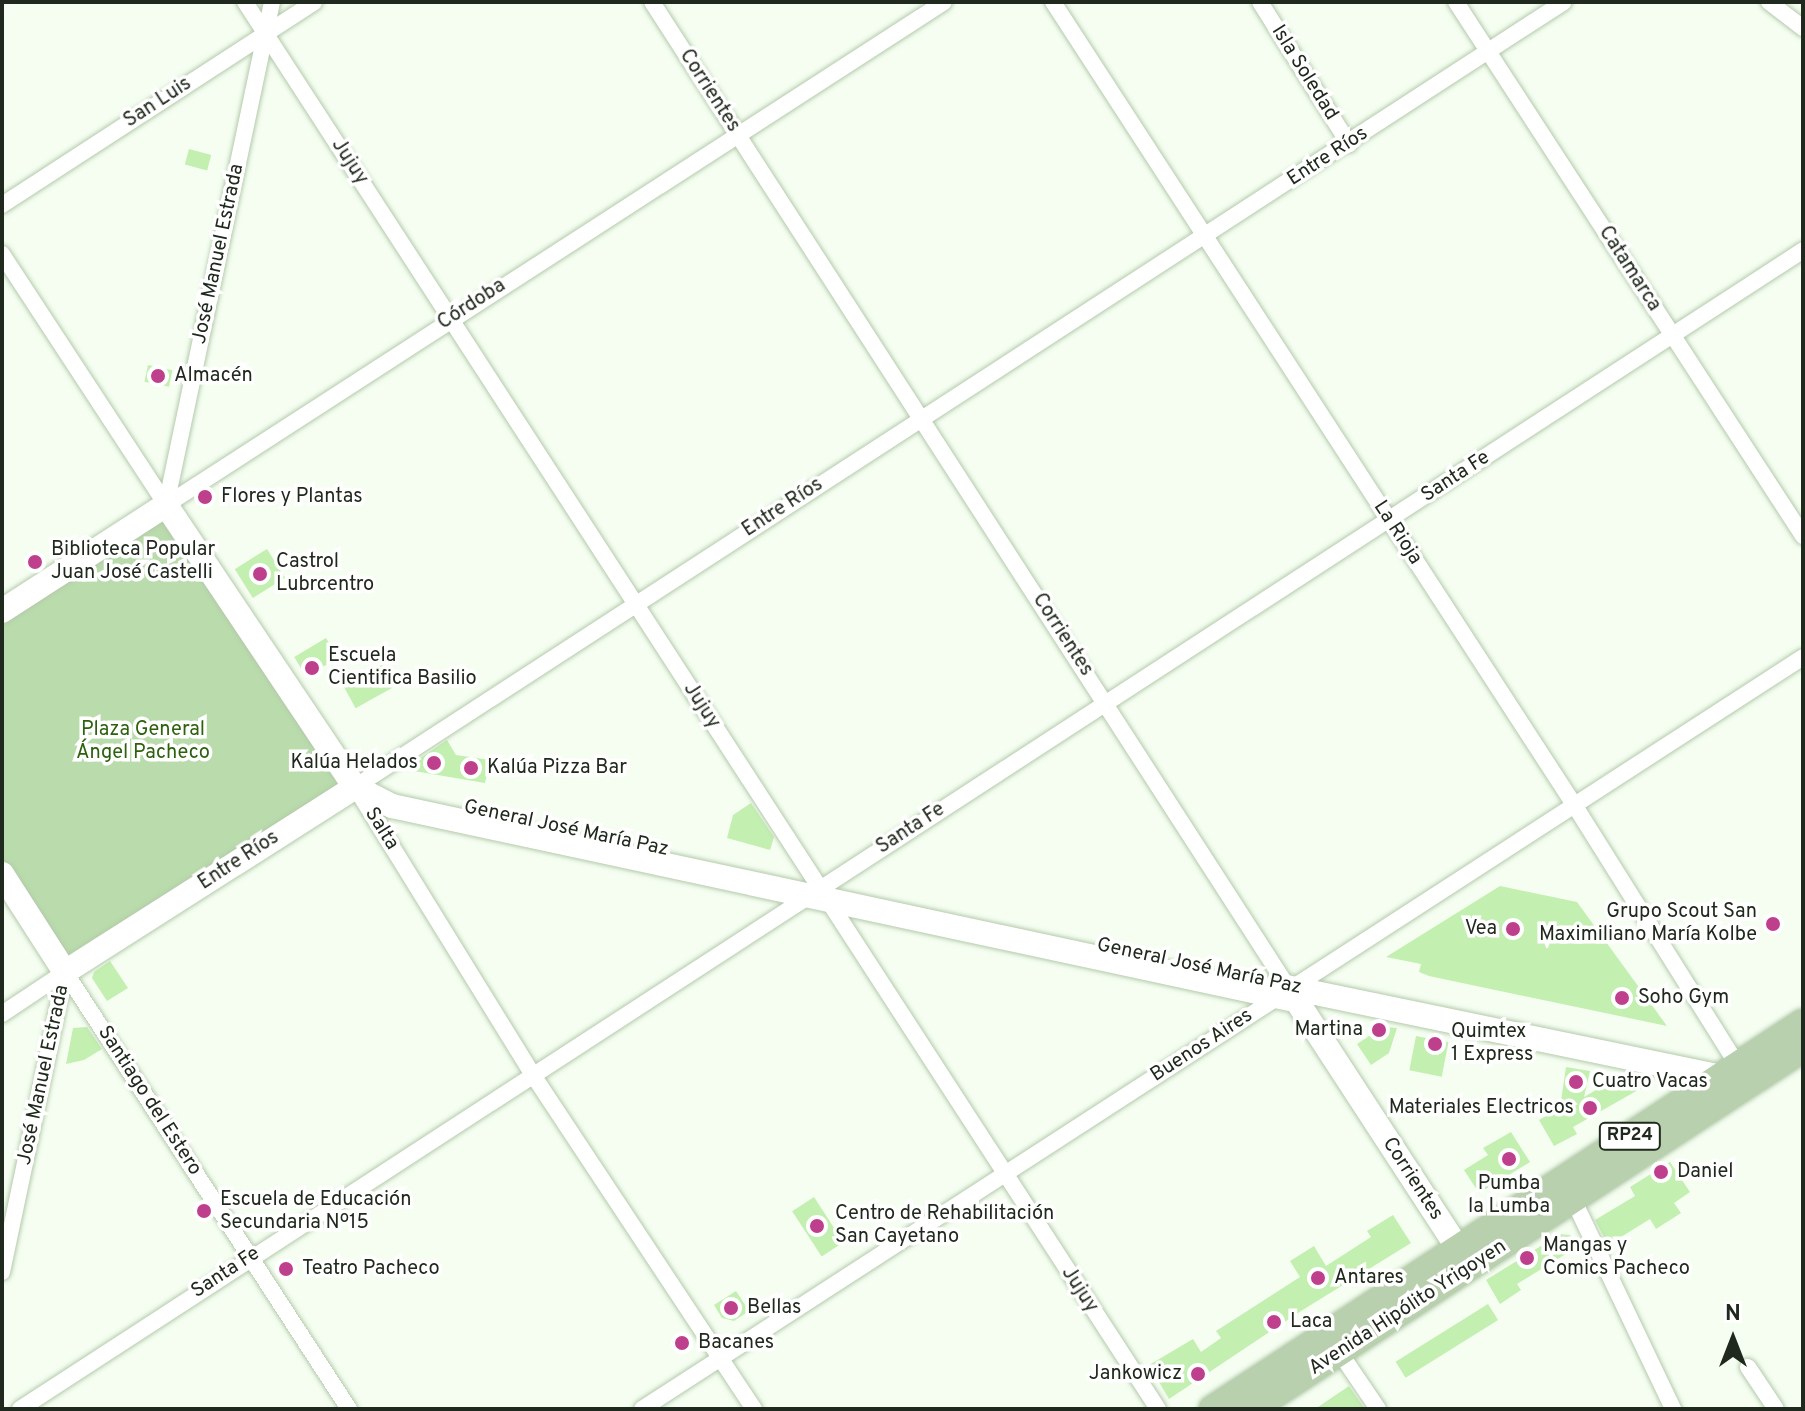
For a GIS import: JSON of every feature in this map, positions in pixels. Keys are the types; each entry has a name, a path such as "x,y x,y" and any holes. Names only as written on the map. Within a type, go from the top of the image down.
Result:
{"main road":[{"name":"Avenida Hipólito Yrigoyen","path":"1212,1409 1333,1343 1464,1258 1803,1022"},
{"name":"Avenida Hipólito Yrigoyen","path":"1464,1258 1573,1199 1803,1049"},
{"name":"Avenida Hipólito Yrigoyen","path":"1253,1409 1333,1343"}],"street":[{"name":"Jujuy","path":"245,2 818,890 1158,1409"},
{"name":"José Manuel Estrada","path":"166,505 272,2"},
{"name":"San Luis","path":"2,205 314,2"},
{"name":"Corrientes","path":"652,2 1106,702 1287,995 1464,1258"},
{"name":"Córdoba","path":"2,611 450,318 944,2"},
{"name":"La Rioja","path":"1053,2 1575,806 1729,1071"},
{"name":"Isla Soledad","path":"1260,2 1349,144"},
{"name":"Catamarca","path":"1456,2 1803,536"},
{"name":"Entre Ríos","path":"2,1014 1564,2"},
{"path":"1769,2 1803,28"},
{"name":"Santa Fe","path":"20,1409 250,1256 1803,250"},
{"name":"Salta","path":"2,254 355,787 533,1075 754,1409"},
{"name":"Buenos Aires","path":"642,1409 1287,995 1803,657"},
{"name":"General José María Paz","path":"355,787 390,791 1287,995 1330,994 1729,1071"},
{"name":"Santiago del Estero","path":"2,874 349,1409"},
{"name":"José Manuel Estrada","path":"2,1272 65,972"},
{"path":"1573,1199 1673,1409"},
{"path":"1333,1343 1378,1409"},
{"path":"1748,1367 1775,1409"}],"green space":[{"name":"Plaza General Ángel Pacheco","path":"159,520 169,524 336,777 338,786 67,956 2,858 2,620"}],"building":[{"path":"189,149 211,155 207,170 185,164"},
{"name":"Almacén","path":"148,365 172,370 169,387 144,382"},
{"name":"Castrol Lubrcentro","path":"267,549 285,578 253,598 235,569"},
{"name":"Escuela Cientifica Basilio","path":"326,638 338,658 306,677 294,657"},
{"path":"382,665 394,687 356,708 344,686"},
{"path":"447,740 456,755 490,760 485,783 414,771 413,763"},
{"path":"751,803 774,837 770,850 727,838 733,815"},
{"name":"Vea","path":"1500,886 1577,902 1667,1026 1429,976 1419,972 1421,964 1386,957"},
{"path":"110,961 128,988 107,1001 92,978 94,972"},
{"path":"1374,1026 1397,1028 1389,1053 1371,1065 1357,1044 1372,1034"},
{"path":"87,1027 102,1049 84,1060 66,1064 73,1028"},
{"path":"1416,1036 1448,1042 1442,1077 1409,1070"},
{"path":"1566,1067 1590,1071 1584,1097 1625,1073 1646,1077 1645,1086 1573,1127 1577,1134 1554,1146 1539,1120 1560,1108"},
{"name":"Pumba la Lumba","path":"1511,1132 1530,1162 1479,1193 1464,1170 1488,1155 1483,1148"},
{"path":"1670,1162 1690,1192 1674,1203 1681,1213 1656,1229 1650,1219 1608,1245 1595,1220 1635,1196 1630,1187"},
{"name":"Centro de Rehabilitación San Cayetano","path":"814,1197 843,1242 822,1256 792,1211"},
{"path":"1393,1215 1411,1243 1301,1311 1169,1399 1149,1365 1193,1339 1201,1352 1221,1338 1216,1331 1300,1277 1290,1261 1314,1246 1326,1266 1371,1237 1367,1231"},
{"path":"1560,1234 1570,1235 1577,1247 1517,1284 1521,1290 1500,1304 1486,1280"},
{"name":"Bellas","path":"736,1291 749,1311 734,1321 722,1318 714,1305"},
{"path":"1488,1304 1498,1320 1406,1378 1396,1362"},
{"path":"1349,1386 1365,1409 1315,1409"}],"place":[{"name":"Almacén","path":"158,376"},
{"name":"Flores y Plantas","path":"205,497"},
{"name":"Biblioteca Popular Juan José Castelli","path":"35,562"},
{"name":"Castrol Lubrcentro","path":"260,574"},
{"name":"Escuela Cientifica Basilio","path":"312,668"},
{"name":"Kalúa Helados","path":"434,763"},
{"name":"Kalúa Pizza Bar","path":"471,768"},
{"name":"Grupo Scout San Maximiliano María Kolbe","path":"1773,924"},
{"name":"Vea","path":"1513,929"},
{"name":"Soho Gym","path":"1622,998"},
{"name":"Martina","path":"1379,1030"},
{"name":"Quimtex 1 Express","path":"1435,1044"},
{"name":"Cuatro Vacas","path":"1576,1082"},
{"name":"Materiales Electricos","path":"1590,1108"},
{"name":"Pumba la Lumba","path":"1509,1159"},
{"name":"Daniel","path":"1661,1172"},
{"name":"Escuela de Educación Secundaria Nº15","path":"204,1211"},
{"name":"Centro de Rehabilitación San Cayetano","path":"817,1226"},
{"name":"Mangas y Comics Pacheco","path":"1527,1258"},
{"name":"Teatro Pacheco","path":"286,1269"},
{"name":"Antares","path":"1318,1278"},
{"name":"Bellas","path":"731,1308"},
{"name":"Laca","path":"1274,1322"},
{"name":"Bacanes","path":"682,1343"},
{"name":"Jankowicz","path":"1198,1374"}]}
